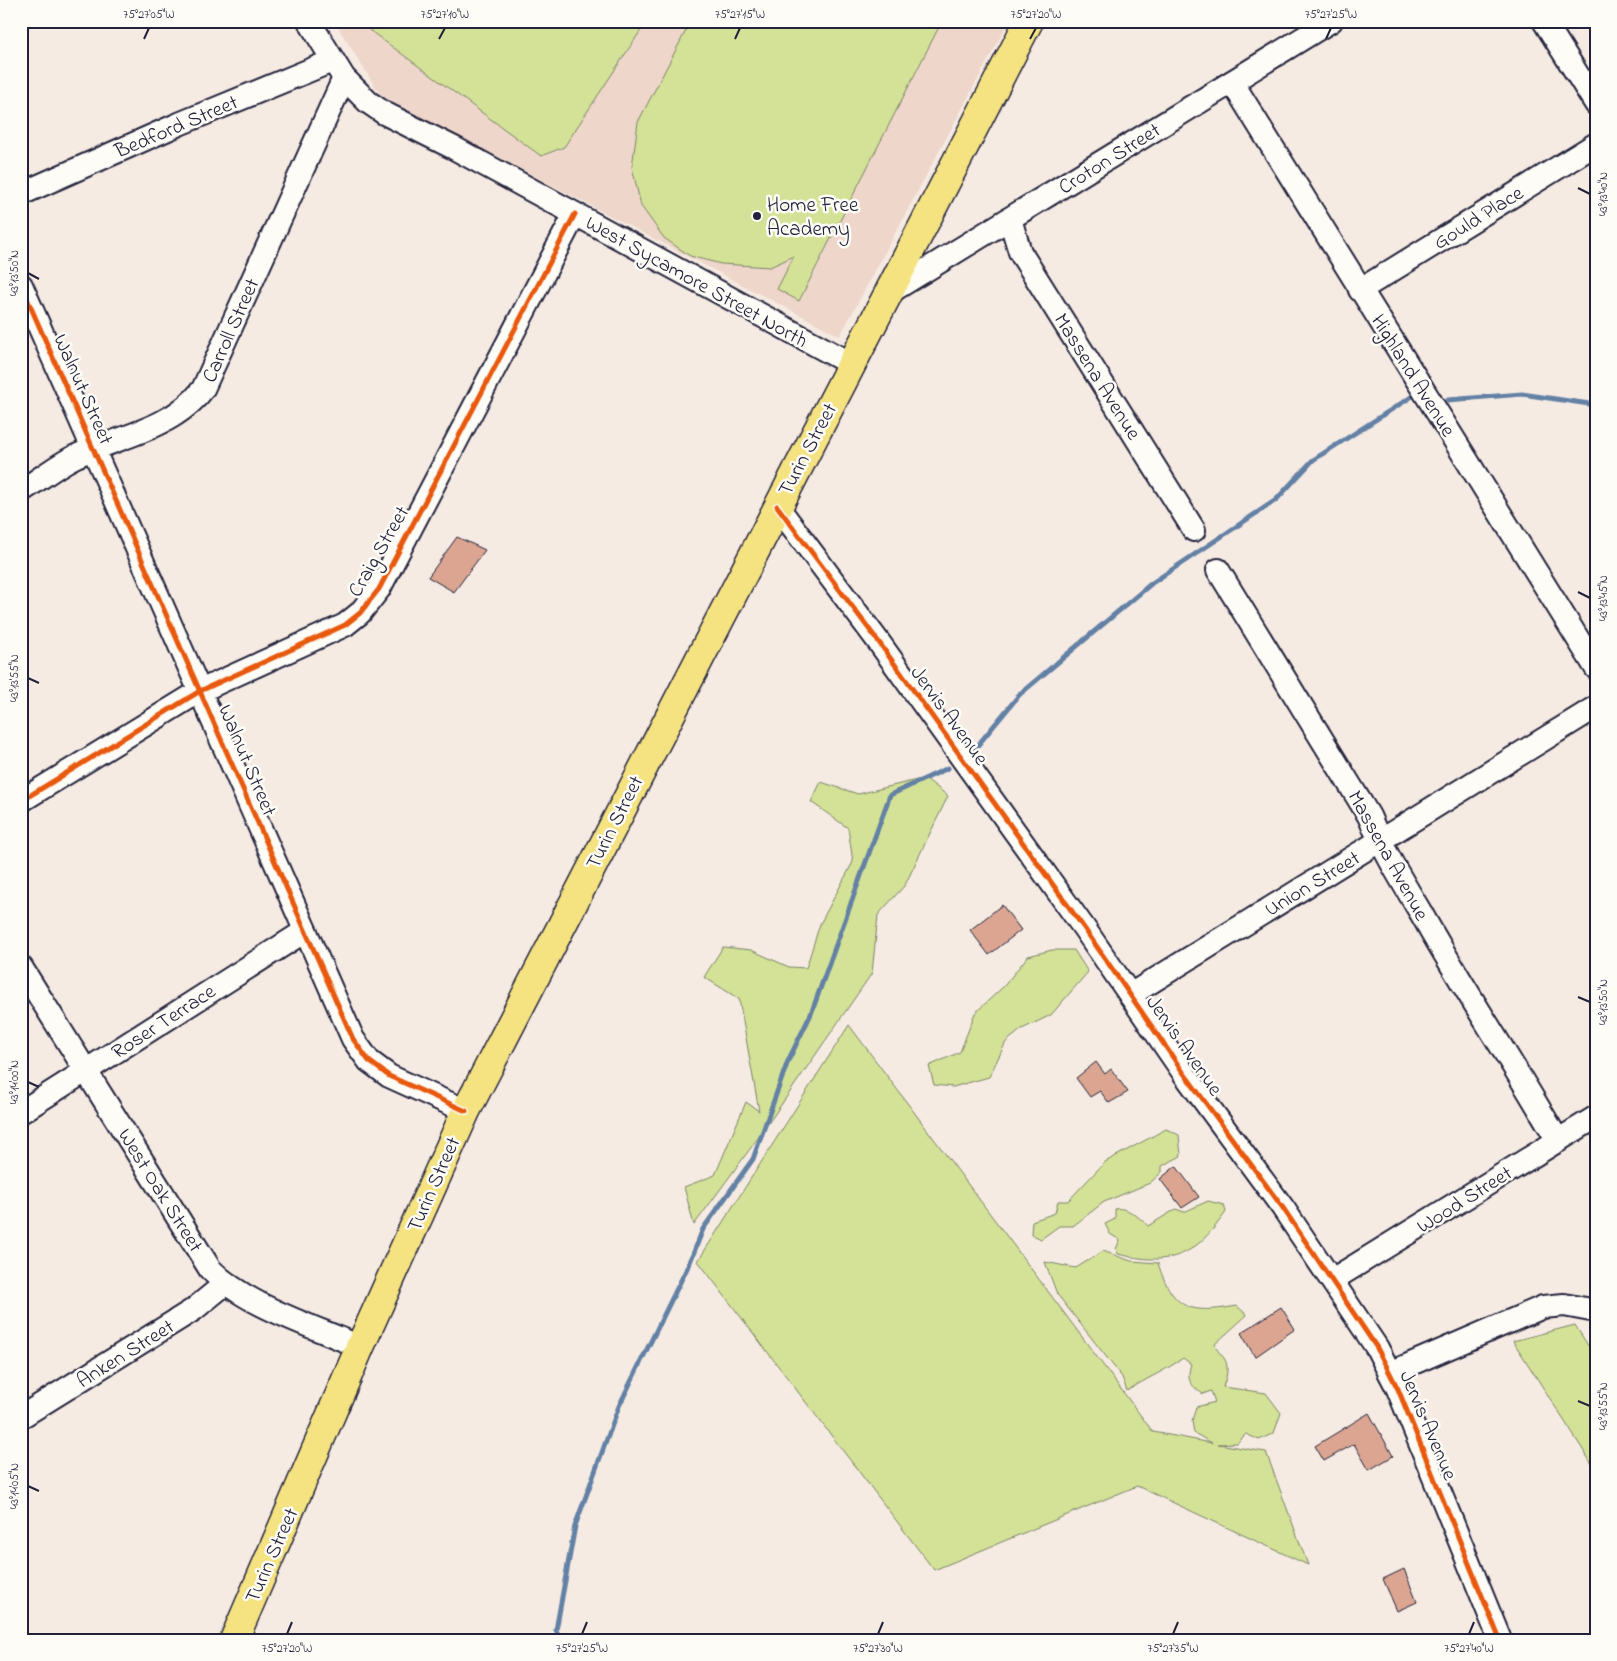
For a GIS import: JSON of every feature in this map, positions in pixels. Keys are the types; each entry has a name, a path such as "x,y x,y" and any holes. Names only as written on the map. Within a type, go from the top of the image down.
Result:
{"main road":[{"name":"Turin Street","path":"234,1640 360,1347 466,1111 1029,21"}],"street":[{"name":"West Sycamore Street North","path":"309,21 338,69 368,102 384,113 851,364"},
{"name":"Croton Street","path":"887,294 1331,21"},
{"path":"1544,21 1589,78 1596,104"},
{"name":"Bedford Street","path":"21,194 179,124 338,69"},
{"name":"Carroll Street","path":"21,492 74,457 174,417 193,403 203,389 338,69"},
{"name":"Highland Avenue","path":"1232,82 1596,668"},
{"name":"Gould Place","path":"1360,290 1596,144"},
{"name":"Craig Street","path":"21,801 200,690 345,625 360,613 379,589 575,214"},
{"name":"Massena Avenue","path":"1010,220 1020,252 1194,530"},
{"name":"Walnut Street","path":"21,286 353,1039 369,1061 389,1076 466,1111"},
{"name":"Jervis Avenue","path":"777,506 878,641 1084,928 1332,1280 1377,1348 1390,1373 1500,1640"},
{"name":"Massena Avenue","path":"1218,570 1369,816 1380,842 1446,957 1516,1068 1558,1141"},
{"name":"Union Street","path":"1130,995 1596,707"},
{"name":"Roser Terrace","path":"21,1112 305,931"},
{"name":"West Oak Street","path":"21,967 210,1269 225,1284 244,1296 360,1347"},
{"name":"Wood Street","path":"1332,1280 1596,1117"},
{"name":"Anken Street","path":"21,1417 193,1310 225,1284"},
{"path":"1390,1373 1543,1307 1564,1305 1596,1311"}],"shaded area":[{"name":"Home Free Academy","path":"334,21 1009,21 840,336 381,96"}],"green space":[{"path":"357,21 647,21 564,147 541,156"},
{"path":"691,21 942,21 799,301 777,289 794,256 770,267 721,264 690,256 664,238 641,206 632,167 638,122"},
{"path":"925,778 948,796 905,885 878,915 872,973 761,1134 694,1225 684,1187 715,1175 746,1102 759,1111 739,999 704,977 723,947 751,950 789,967 806,968 820,924 853,862 848,828 811,802 821,782 858,794"},
{"path":"1052,950 1074,950 1088,972 1051,1015 1022,1029 1006,1042 989,1077 953,1087 934,1085 929,1066 960,1052 975,1013 1004,986 1028,956"},
{"path":"849,1025 1153,1432 1212,1443 1194,1433 1192,1421 1196,1407 1215,1402 1211,1391 1203,1394 1192,1385 1189,1378 1191,1364 1183,1358 1127,1391 1122,1377 1057,1294 1045,1262 1076,1268 1103,1251 1131,1261 1158,1263 1170,1291 1177,1300 1196,1309 1237,1306 1247,1315 1215,1344 1227,1365 1223,1387 1266,1393 1281,1413 1274,1433 1259,1440 1246,1434 1237,1443 1218,1444 1266,1452 1308,1565 1137,1486 934,1570 698,1261"},
{"path":"1166,1129 1179,1135 1181,1156 1162,1166 1162,1172 1150,1183 1104,1202 1073,1226 1059,1226 1041,1239 1031,1234 1032,1221 1055,1213 1058,1201 1068,1201 1105,1162"},
{"path":"1208,1201 1224,1205 1226,1212 1204,1239 1181,1254 1168,1258 1137,1258 1118,1254 1116,1249 1120,1240 1110,1234 1105,1224 1115,1219 1115,1209 1129,1211 1148,1226 1176,1209 1184,1212"},
{"path":"1575,1325 1596,1358 1596,1475 1592,1464 1513,1341"}],"building":[{"path":"457,537 485,550 454,592 428,577"},
{"path":"1002,905 1021,930 989,955 970,930"},
{"path":"1096,1062 1105,1074 1111,1069 1128,1092 1109,1103 1100,1091 1090,1097 1076,1078"},
{"path":"1176,1166 1199,1197 1182,1208 1160,1179"},
{"path":"1281,1307 1295,1329 1255,1357 1241,1333"},
{"path":"1369,1413 1393,1456 1369,1470 1354,1444 1324,1461 1315,1446"},
{"path":"1404,1569 1417,1602 1397,1611 1383,1579"}],"waterway":[{"path":"1448,400 1522,394 1596,405"},
{"path":"973,751 1020,694 1152,583 1276,500 1313,460 1411,397"},
{"path":"561,1640 556,1630 575,1526 619,1406 690,1262 703,1229 753,1159 788,1061 811,1014 890,795 948,768"}],"cycle path":[{"path":"21,801 200,691 345,625 360,613 379,589 575,214"},
{"path":"21,285 353,1039 369,1061 389,1076 466,1111"},
{"path":"777,506 878,641 1084,928 1183,1072 1283,1208 1377,1348 1398,1389 1500,1640"}],"place":[{"name":"Home Free Academy","path":"757,216"}]}
